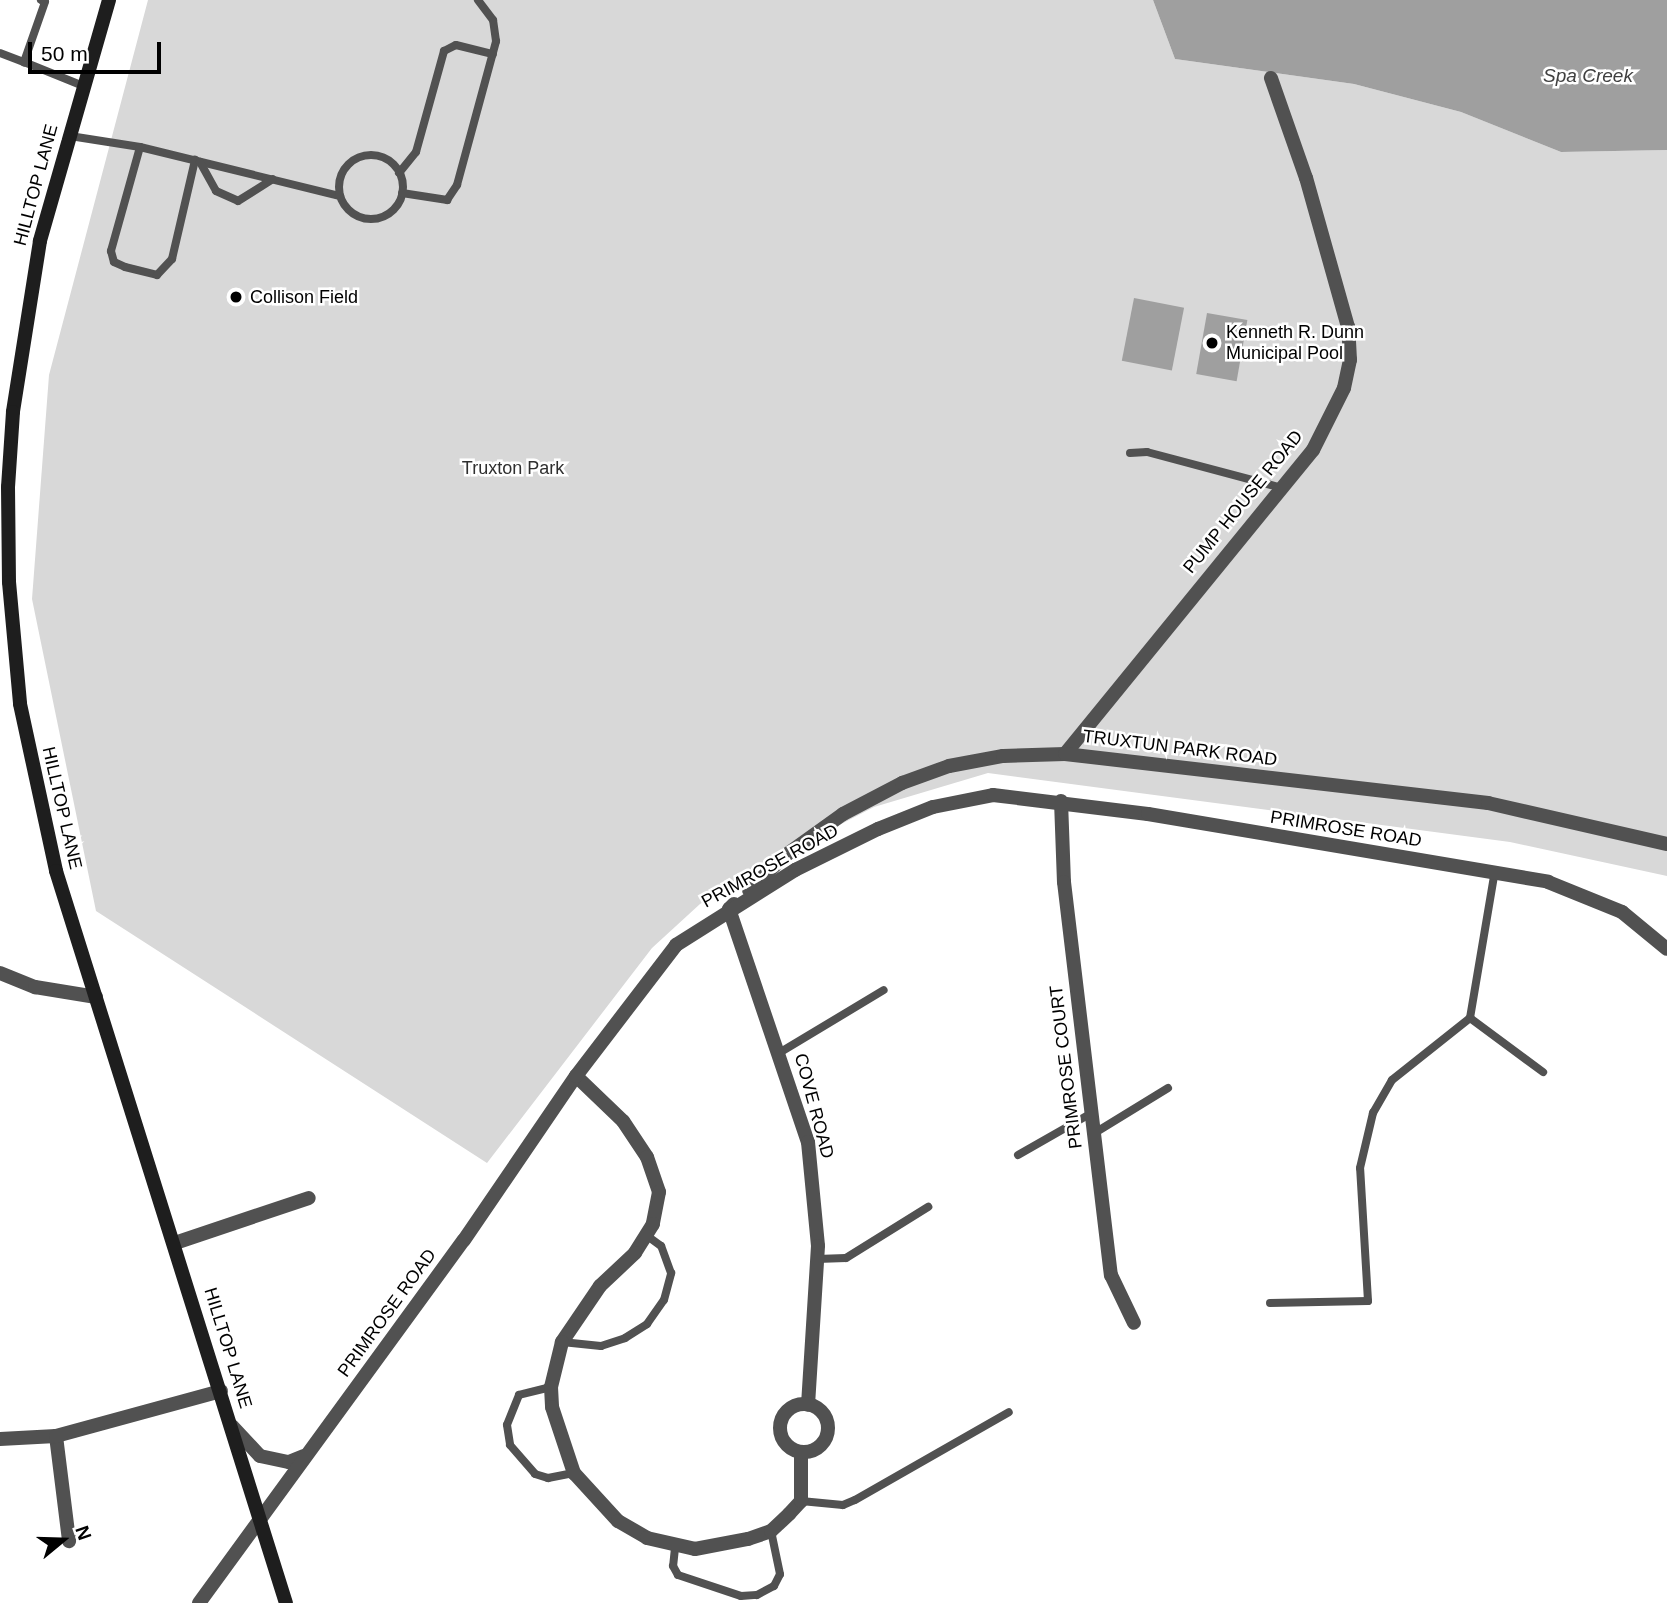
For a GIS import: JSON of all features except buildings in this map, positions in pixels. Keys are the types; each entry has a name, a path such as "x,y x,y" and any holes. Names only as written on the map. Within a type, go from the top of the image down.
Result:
{"street":[{"name":"HILLTOP LANE","path":"109,0 40,241 6,412 6,622 35,783 56,871 286,1603"},
{"name":"PUMP HOUSE ROAD","path":"1065,754 1314,450 1344,388 1350,360 1348,327 1306,178 1271,78"},
{"name":"TRUXTUN PARK ROAD","path":"729,909 786,855 843,814 902,783 975,761 1065,754 1488,803 1667,844"},
{"name":"PRIMROSE ROAD","path":"199,1603 433,1284 576,1076 676,945 729,909 795,870 933,807 993,795 1061,801 1495,870 1548,882 1622,912 1667,949"},
{"name":"PRIMROSE COURT","path":"1061,801 1064,882 1111,1275 1134,1322"},
{"name":"COVE ROAD","path":"729,909 808,1142 817,1259 808,1405"},
{"path":"0,973 35,987 96,997"},
{"path":"576,1076 623,1121 647,1157 659,1192 646,1235 576,1315 562,1342 551,1387 557,1430 575,1473 618,1521 675,1548 733,1545 771,1531 801,1501 801,1452"},
{"path":"175,1243 309,1198"},
{"path":"0,1439 56,1436 221,1391"},
{"path":"808,1405 822,1413 827,1435 817,1448 801,1452 787,1444 781,1422 789,1409 808,1405"},
{"path":"232,1426 260,1456 289,1462 305,1455"},
{"path":"56,1436 69,1541"}],"lane":[{"path":"24,62 45,2 41,0"},
{"path":"402,193 447,200 457,185 493,54 493,20 478,0"},
{"path":"399,173 416,152 444,51 456,45 493,54"},
{"path":"0,53 83,86"},
{"path":"70,136 140,147 340,196"},
{"path":"140,147 111,251 114,262 157,275 172,259 198,161"},
{"path":"364,156 384,158 399,173 402,193 392,211 373,219 352,213 340,196 341,176 364,156"},
{"path":"198,161 216,191 238,201 273,179"},
{"path":"1130,453 1147,452 1282,488"},
{"path":"1270,1304 1368,1301 1360,1168 1373,1113 1392,1080 1470,1018 1495,870"},
{"path":"779,1053 884,990"},
{"path":"1470,1018 1543,1072"},
{"path":"1093,1134 1168,1088"},
{"path":"1018,1154 1090,1114"},
{"path":"817,1259 846,1258 928,1207"},
{"path":"562,1342 601,1346 625,1338 647,1324 664,1300 671,1273 661,1246 646,1235"},
{"path":"551,1387 519,1395 509,1417 510,1445 535,1474 548,1478 575,1473"},
{"path":"801,1501 842,1505 855,1500 1009,1412"},
{"path":"675,1548 673,1566 678,1575 741,1596 757,1595 774,1586 780,1574 771,1531"}],"green space":[{"name":"Truxton Park","path":"148,0 1153,0 1175,59 1354,84 1461,112 1561,152 1667,150 1667,876 1510,842 988,773 874,807 764,864 700,904 652,948 487,1163 96,911 32,599 49,375"}],"water":[{"name":"Spa Creek","path":"1153,0 1667,0 1667,150 1561,152 1461,112 1354,84 1175,59"},
{"path":"1134,298 1184,308 1172,371 1122,361"},
{"path":"1207,313 1247,320 1237,381 1196,374"}],"place":[{"name":"Collison Field","path":"236,297"},
{"name":"Kenneth R. Dunn Municipal Pool","path":"1212,343"}]}
